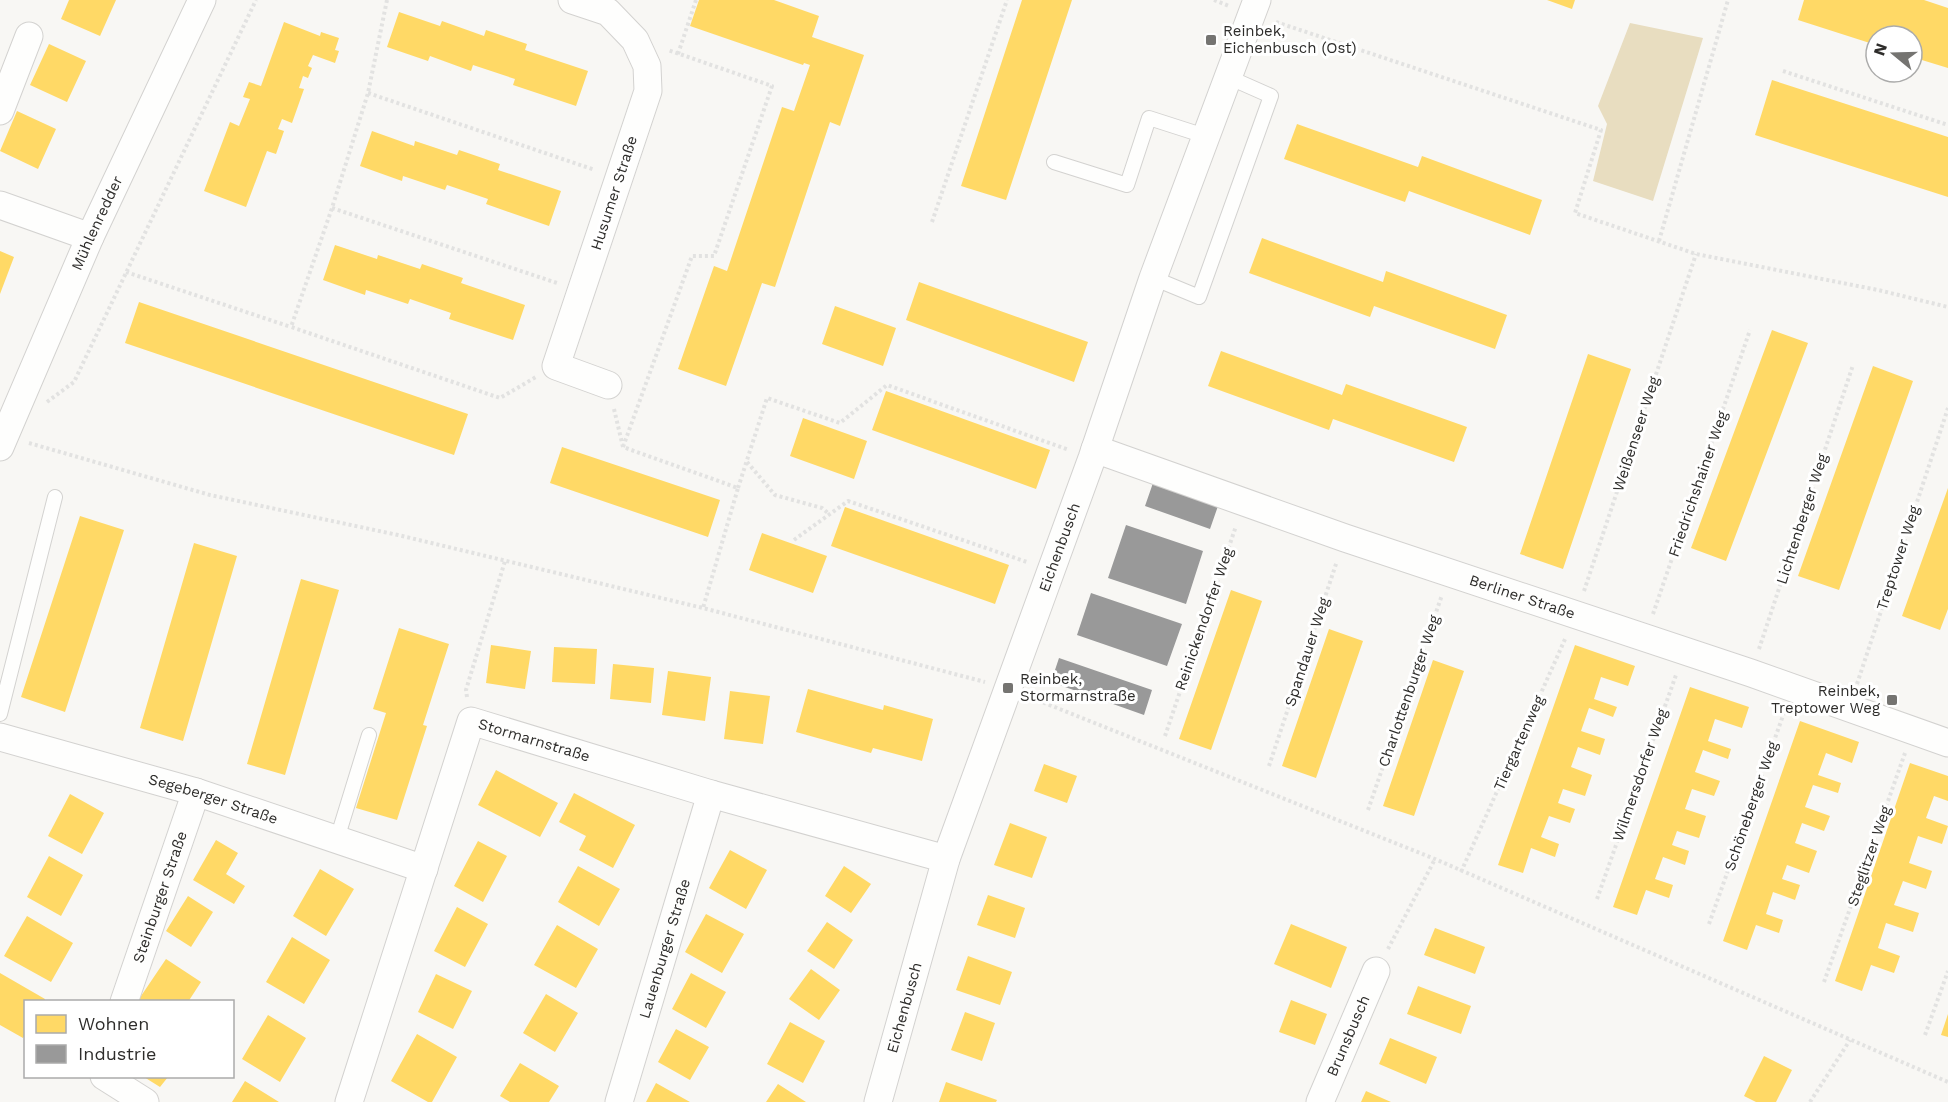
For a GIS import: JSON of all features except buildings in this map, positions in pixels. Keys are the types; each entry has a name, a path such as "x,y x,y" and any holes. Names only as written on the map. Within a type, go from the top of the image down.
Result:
{"street":[{"name":"Mühlenredder","path":"0,447 90,237 202,0"},
{"name":"Husumer Straße","path":"556,366 648,91 647,66 635,40 608,12 572,0"},
{"name":"Eichenbusch","path":"878,1102 946,859 1093,454 1153,278 1254,7"},
{"path":"0,111 29,36"},
{"path":"0,205 90,237"},
{"path":"556,366 608,385"},
{"name":"Berliner Straße","path":"1093,454 1244,502 1345,538 1793,687 1948,743"},
{"name":"Stormarnstraße","path":"349,1102 471,721 711,794 946,859"},
{"name":"Segeberger Straße","path":"0,737 196,792 424,869"},
{"name":"Steinburger Straße","path":"125,1000 196,792"},
{"name":"Lauenburger Straße","path":"619,1102 711,794"},
{"name":"Brunsbusch","path":"1320,1102 1376,971"},
{"path":"106,1078 145,1102"}],"lane":[{"path":"1153,278 1199,297 1271,96 1228,77"},
{"path":"1054,162 1127,185 1149,118 1205,136"},
{"path":"0,714 56,497"},
{"path":"337,839 369,735"}],"path":[{"path":"39,409 74,382 256,0"},
{"path":"291,327 368,93 387,0"},
{"path":"678,54 696,0"},
{"path":"932,222 1006,0"},
{"path":"1659,241 1728,0"},
{"path":"1254,7 1601,130 1575,213 1696,254 1878,290 1948,307"},
{"path":"623,447 692,256 714,256 772,86 635,40"},
{"path":"1783,71 1948,125"},
{"path":"368,93 619,177"},
{"path":"332,208 581,291"},
{"name":"Weißenseer Weg","path":"1576,614 1696,254"},
{"path":"126,272 500,398 556,366"},
{"name":"Friedrichshainer Weg","path":"1646,638 1750,330"},
{"name":"Lichtenberger Weg","path":"1751,673 1853,365"},
{"path":"608,385 623,447"},
{"path":"703,608 767,398 840,423 887,385 1093,454"},
{"name":"Treptower Weg","path":"1849,707 1948,408"},
{"path":"623,447 738,488"},
{"path":"747,462 775,495 822,508 829,514"},
{"path":"794,540 848,501 1050,570"},
{"name":"Reinickendorfer Weg","path":"1165,736 1244,502"},
{"name":"Spandauer Weg","path":"1269,766 1345,538"},
{"path":"471,721 466,690 505,561"},
{"name":"Charlottenburger Weg","path":"1368,810 1450,573"},
{"name":"Tiergartenweg","path":"1461,872 1576,614"},
{"name":"Wilmersdorfer Weg","path":"1597,899 1684,652"},
{"name":"Schöneberger Weg","path":"1709,924 1793,687"},
{"name":"Steglitzer Weg","path":"1824,982 1913,730"},
{"path":"1376,971 1435,859"},
{"path":"1925,1035 1948,971"},
{"path":"1810,1102 1850,1040"}],"shaded area":[{"path":"1630,23 1703,38 1653,201 1593,181 1607,124 1598,106"}],"place":[{"name":"Reinbek, Eichenbusch (Ost)","path":"1211,40"},
{"name":"Reinbek, Stormarnstraße","path":"1008,688"},
{"name":"Reinbek, Treptower Weg","path":"1892,700"}]}
